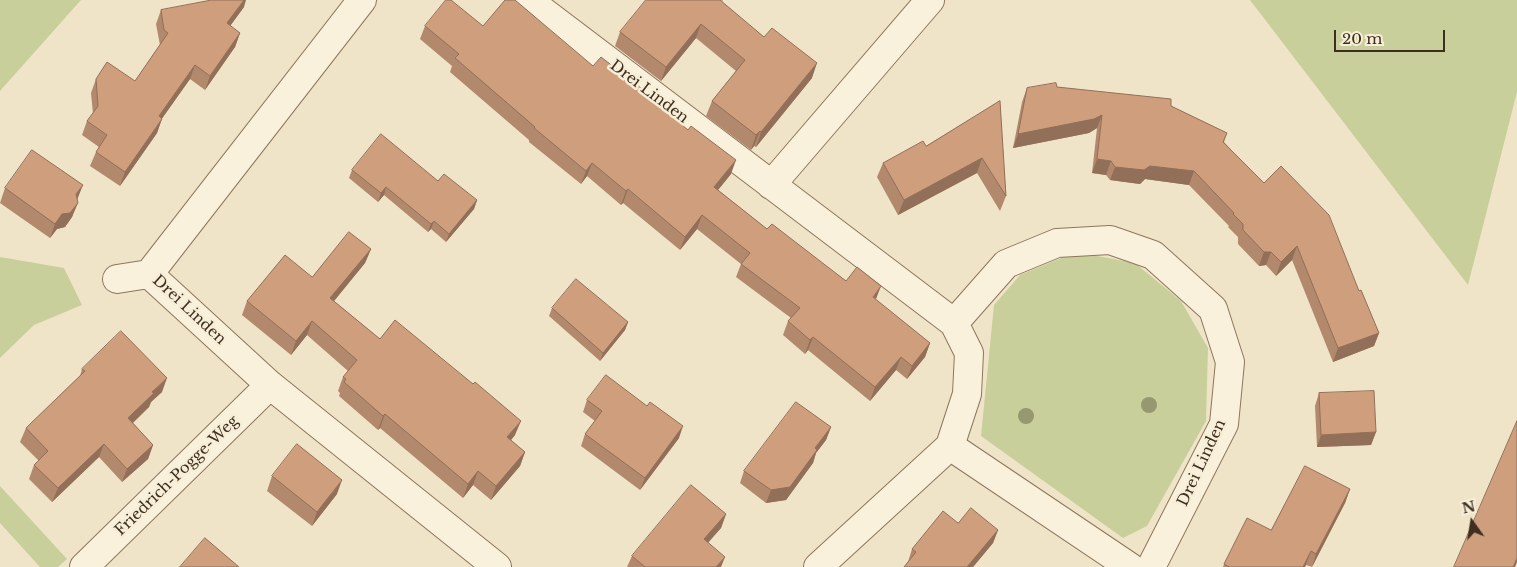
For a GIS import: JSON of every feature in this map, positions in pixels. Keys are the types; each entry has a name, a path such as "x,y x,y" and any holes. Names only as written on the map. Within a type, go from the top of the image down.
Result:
{"street":[{"name":"Drei Linden","path":"362,0 149,274 270,385 497,567"},
{"name":"Drei Linden","path":"528,0 954,323 969,353 967,394 950,446 818,567"},
{"path":"771,185 930,0"},
{"name":"Drei Linden","path":"954,323 1006,264 1058,243 1110,240 1153,255 1213,309 1230,362 1224,424 1151,567"},
{"path":"117,279 149,274"},
{"name":"Friedrich-Pogge-Weg","path":"84,567 270,385"},
{"path":"950,446 1130,567"}],"green space":[{"path":"0,0 81,0 0,91"},
{"path":"1250,0 1517,0 1517,92 1468,285"},
{"path":"1076,252 1135,263 1181,301 1208,348 1206,421 1147,526 1123,538 981,436 994,305 1020,275"},
{"path":"0,257 64,268 82,305 34,325 0,358"},
{"path":"0,486 67,559 58,567 40,567 0,523"}],"building":[{"path":"212,0 244,0 227,23 240,33 210,76 195,65 159,116 162,119 125,172 96,152 107,135 87,121 98,106 96,79 107,62 135,81 168,33 164,30 161,10"},
{"path":"446,0 451,0 483,26 505,0 515,0 593,66 601,57 646,92 645,94 688,130 691,126 736,160 714,187 767,229 772,224 846,281 857,267 881,286 873,297 930,343 912,366 901,357 875,387 813,337 810,340 788,321 800,308 741,264 750,253 702,215 685,237 628,189 626,191 592,163 586,171 455,58 459,54 425,26"},
{"path":"646,0 720,0 764,37 772,28 817,63 761,132 756,135 712,101 745,60 701,24 666,67 620,32"},
{"path":"1056,83 1057,87 1171,99 1171,106 1227,133 1223,142 1264,183 1281,166 1329,215 1359,291 1361,290 1379,333 1338,348 1297,246 1281,262 1271,252 1264,252 1243,230 1243,224 1234,213 1194,171 1150,166 1144,170 1115,167 1111,161 1097,159 1102,115 1094,119 1018,134 1027,88"},
{"path":"1000,101 1006,196 982,158 904,200 883,163 923,141 926,146"},
{"path":"381,134 438,181 444,174 477,200 449,234 434,221 431,224 386,187 381,193 352,170"},
{"path":"32,150 83,185 76,194 78,203 70,213 62,214 55,224 5,188"},
{"path":"349,232 371,249 330,298 380,339 395,320 473,384 475,382 521,421 507,437 525,452 496,486 478,471 468,484 344,382 346,379 343,377 357,360 312,321 296,341 247,301 285,255 312,277"},
{"path":"576,279 628,322 603,353 552,308"},
{"path":"121,331 167,378 128,418 153,445 127,469 104,444 58,488 34,465 48,451 26,428 85,371 82,369"},
{"path":"606,375 647,406 650,402 683,426 645,478 585,434 602,411 587,400"},
{"path":"1374,391 1376,432 1321,435 1319,393"},
{"path":"796,402 831,427 790,487 771,490 744,471"},
{"path":"1517,421 1517,558 1513,567 1454,567"},
{"path":"297,444 342,480 317,512 272,476"},
{"path":"1305,466 1350,489 1316,554 1311,551 1303,567 1229,567 1224,564 1247,518 1271,530"},
{"path":"691,485 726,514 704,539 725,557 716,567 645,567 632,556"},
{"path":"971,508 998,530 967,567 904,567 916,552 912,549 943,511 958,523"},
{"path":"205,538 239,567 180,567"}]}
